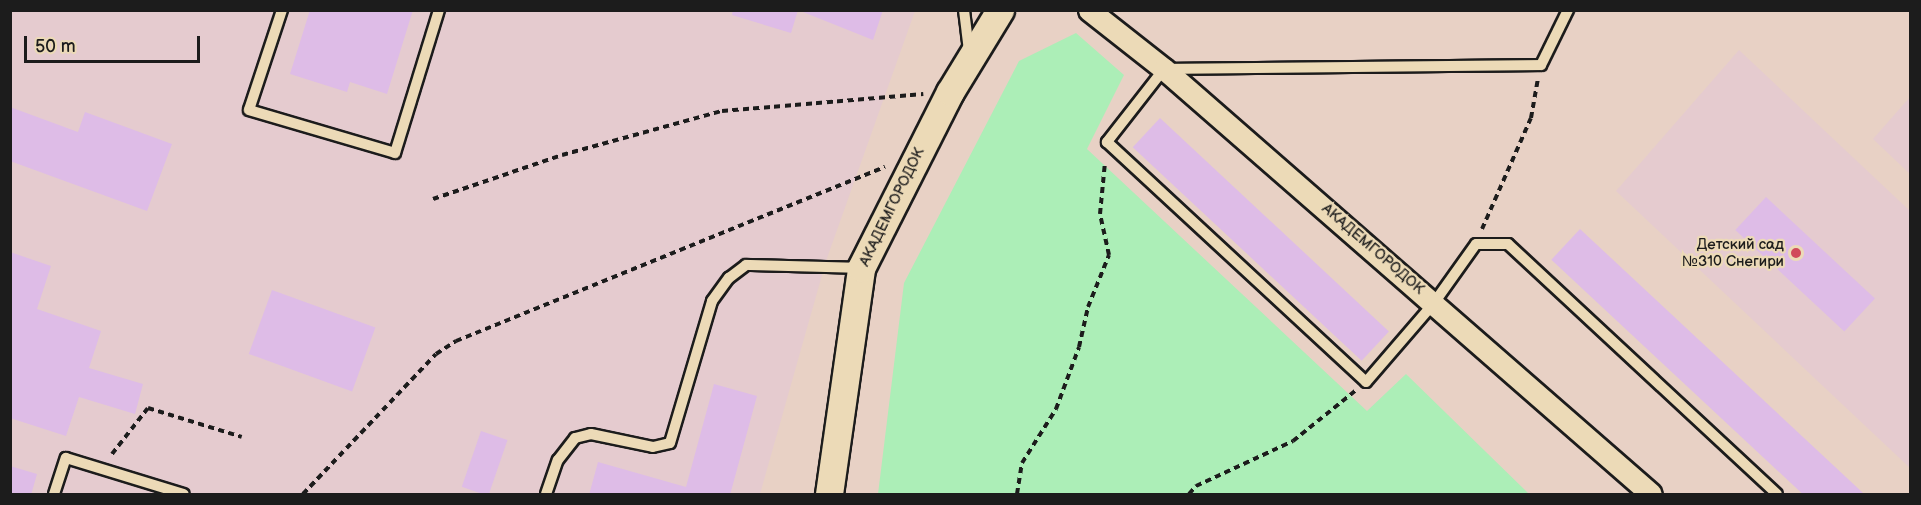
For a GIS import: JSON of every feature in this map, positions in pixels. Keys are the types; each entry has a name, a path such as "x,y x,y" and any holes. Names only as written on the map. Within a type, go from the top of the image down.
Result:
{"street":[{"name":"АКАДЕМГОРОДОК","path":"829,495 861,268 950,92 970,55 1000,10"},
{"name":"АКАДЕМГОРОДОК","path":"1089,10 1164,69 1652,495"}],"lane":[{"path":"282,10 249,110 395,153 439,10"},
{"path":"964,10 970,55"},
{"path":"1568,10 1541,65 1164,69 1107,142 1366,382 1434,303 1476,243 1508,244 1778,495"},
{"path":"546,495 558,460 576,438 591,434 652,447 670,443 712,301 729,278 746,265 861,268"},
{"path":"54,495 66,458 184,495"}],"path":[{"path":"1476,243 1531,118 1541,65"},
{"path":"433,199 562,155 722,111 950,92"},
{"path":"1017,495 1023,463 1056,409 1079,347 1088,307 1109,255 1100,214 1107,142"},
{"path":"303,495 436,354 456,341 919,154"},
{"path":"1189,495 1196,486 1293,441 1366,382"},
{"path":"106,454 116,453 148,408 242,437"}],"shaded area":[{"path":"10,11 915,11 826,261 760,494 11,494"},
{"name":"Детский сад №310 Снегири","path":"1739,50 1910,211 1910,468 1616,191"},
{"path":"1910,97 1910,174 1873,139"}],"green space":[{"path":"1076,33 1124,75 1087,149 1367,411 1406,374 1529,494 878,494 904,283 1019,61"}],"building":[{"path":"310,10 413,10 387,94 350,82 347,92 290,74"},
{"path":"733,10 798,10 791,33 732,15"},
{"path":"798,10 883,10 873,40"},
{"path":"10,107 78,132 85,112 172,144 147,211 10,161"},
{"path":"1160,118 1389,331 1362,361 1133,147"},
{"path":"1766,197 1875,299 1844,332 1735,230"},
{"path":"1580,229 1864,494 1803,494 1551,260"},
{"path":"10,252 51,266 37,309 101,331 89,368 143,384 135,414 79,397 66,436 10,418"},
{"path":"272,290 375,328 352,392 249,354"},
{"path":"714,384 757,396 730,495 589,495 598,462 686,487"},
{"path":"481,431 507,440 489,494 462,487"},
{"path":"10,466 37,474 31,495 10,495"}],"place":[{"name":"Детский сад №310 Снегири","path":"1796,253"}]}
